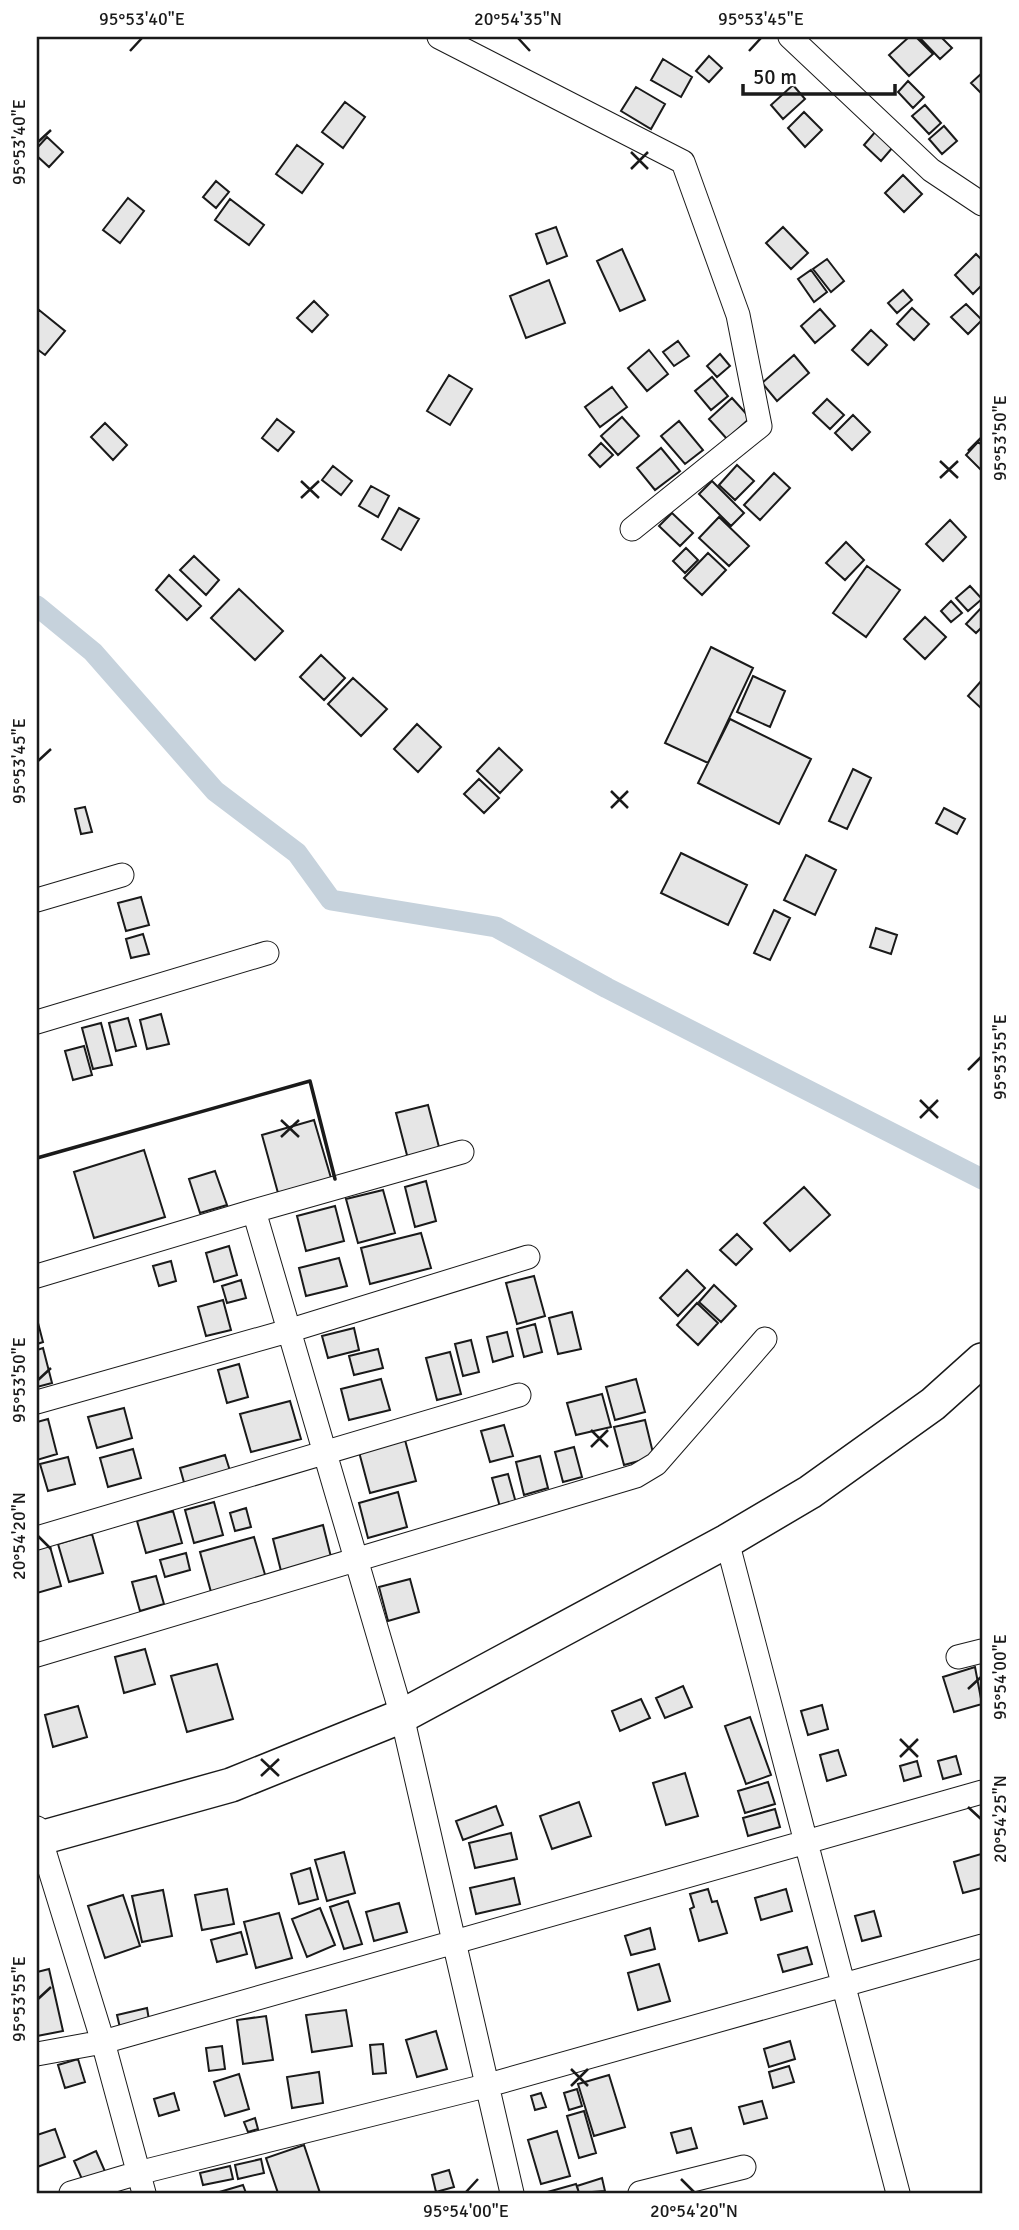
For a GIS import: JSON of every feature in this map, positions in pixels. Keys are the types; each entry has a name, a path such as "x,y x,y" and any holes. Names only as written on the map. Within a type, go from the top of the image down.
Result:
{"highway":[{"path":"38,1835 231,1784 402,1716 727,1541 810,1492 933,1404 982,1360"}],"street":[{"path":"439,37 684,162 738,316 760,426 632,529"},
{"path":"790,37 931,170 982,204"},
{"path":"37,900 122,875"},
{"path":"37,1022 267,953"},
{"path":"37,1276 462,1152"},
{"path":"254,1211 402,1716 485,2086 512,2193"},
{"path":"37,1402 288,1331 528,1257"},
{"path":"37,1655 636,1476 656,1464 765,1339"},
{"path":"37,1538 519,1395"},
{"path":"727,1541 898,2193"},
{"path":"958,1657 982,1651"},
{"path":"37,2054 103,2042 982,1792"},
{"path":"38,1835 103,2042 141,2183"},
{"path":"71,2193 141,2183 982,1946"},
{"path":"640,2193 744,2167"}],"building":[{"path":"909,37 916,37 933,54 909,76 889,55"},
{"path":"919,37 941,37 952,48 940,59"},
{"path":"709,56 722,68 709,82 696,71"},
{"path":"663,59 692,77 681,97 651,80"},
{"path":"982,73 982,94 971,83"},
{"path":"908,81 924,97 913,108 898,92"},
{"path":"793,85 805,99 783,119 771,105"},
{"path":"636,87 665,104 651,129 621,111"},
{"path":"345,102 365,117 343,148 322,132"},
{"path":"925,105 941,123 929,134 912,116"},
{"path":"804,112 822,130 805,147 788,128"},
{"path":"944,126 957,141 942,154 929,139"},
{"path":"876,131 893,147 881,161 864,145"},
{"path":"47,137 63,152 49,167 37,156 37,148"},
{"path":"297,145 323,164 302,193 276,174"},
{"path":"903,175 922,194 904,212 885,193"},
{"path":"216,181 229,192 216,208 203,197"},
{"path":"128,198 144,211 120,243 103,230"},
{"path":"230,199 264,225 249,245 215,220"},
{"path":"556,227 567,256 547,264 536,234"},
{"path":"783,227 808,253 791,269 766,243"},
{"path":"622,249 645,300 620,311 597,261"},
{"path":"976,254 982,260 982,285 973,294 955,275"},
{"path":"827,259 844,281 831,292 813,269"},
{"path":"811,270 827,292 814,302 798,279"},
{"path":"549,280 565,323 526,338 510,296"},
{"path":"903,290 912,300 897,313 888,303"},
{"path":"314,301 328,315 312,332 297,318"},
{"path":"966,304 982,320 968,334 951,317"},
{"path":"912,308 929,324 914,340 897,324"},
{"path":"820,309 835,326 815,343 801,326"},
{"path":"39,310 65,331 45,355 37,349"},
{"path":"871,330 887,345 868,365 852,350"},
{"path":"678,341 689,356 674,366 663,352"},
{"path":"649,350 668,374 647,391 628,368"},
{"path":"720,354 730,366 717,377 707,366"},
{"path":"794,355 809,373 777,401 762,383"},
{"path":"449,375 472,389 450,425 427,411"},
{"path":"712,377 728,396 711,410 695,391"},
{"path":"612,387 627,407 600,427 585,407"},
{"path":"732,398 750,418 727,439 709,419"},
{"path":"827,399 844,415 830,429 813,413"},
{"path":"853,415 870,432 852,450 835,433"},
{"path":"622,417 639,436 618,455 601,436"},
{"path":"277,419 294,432 278,451 262,438"},
{"path":"679,421 703,450 685,464 661,436"},
{"path":"105,423 127,445 113,460 91,437"},
{"path":"978,442 982,445 981,470 966,455"},
{"path":"601,443 613,455 600,467 589,455"},
{"path":"661,448 680,471 655,490 637,468"},
{"path":"737,465 754,481 735,500 719,485"},
{"path":"333,466 352,481 341,495 322,480"},
{"path":"774,473 790,488 760,520 744,505"},
{"path":"712,481 744,513 731,526 699,494"},
{"path":"371,486 389,496 378,517 359,506"},
{"path":"399,508 419,519 401,550 382,539"},
{"path":"672,513 693,533 680,546 659,526"},
{"path":"719,517 749,546 729,566 699,538"},
{"path":"950,520 966,537 943,561 926,544"},
{"path":"846,542 864,560 845,580 826,563"},
{"path":"686,548 698,560 685,573 673,561"},
{"path":"708,553 726,570 702,595 684,578"},
{"path":"194,556 219,580 206,595 180,570"},
{"path":"867,566 900,590 866,637 833,613"},
{"path":"169,575 201,606 187,620 156,590"},
{"path":"970,586 982,599 968,611 956,598"},
{"path":"239,589 283,631 255,660 211,618"},
{"path":"951,601 962,613 951,622 941,611"},
{"path":"982,607 982,627 976,633 966,624"},
{"path":"925,617 946,637 925,659 904,639"},
{"path":"711,647 753,668 708,763 665,743"},
{"path":"321,655 345,678 324,700 300,677"},
{"path":"753,676 785,691 770,727 737,712"},
{"path":"353,678 387,709 361,736 328,704"},
{"path":"982,680 982,709 968,696"},
{"path":"730,719 811,759 779,824 698,783"},
{"path":"417,724 441,747 418,772 394,749"},
{"path":"499,748 522,770 500,793 477,771"},
{"path":"853,769 871,778 847,829 829,821"},
{"path":"479,779 499,798 484,813 464,794"},
{"path":"85,807 92,832 81,834 75,809"},
{"path":"944,808 965,819 957,834 936,823"},
{"path":"681,853 747,885 728,925 661,893"},
{"path":"806,855 836,870 815,915 784,900"},
{"path":"141,897 149,925 126,931 118,903"},
{"path":"774,910 790,918 770,960 754,953"},
{"path":"876,928 897,935 891,954 870,947"},
{"path":"143,934 149,954 131,958 126,939"},
{"path":"161,1014 169,1044 147,1049 140,1020"},
{"path":"128,1018 136,1046 116,1051 109,1023"},
{"path":"101,1023 112,1065 93,1069 82,1028"},
{"path":"84,1046 92,1075 73,1080 65,1051"},
{"path":"428,1105 440,1151 408,1159 396,1113"},
{"path":"314,1120 331,1178 278,1193 262,1135"},
{"path":"144,1150 165,1217 94,1238 74,1172"},
{"path":"215,1171 227,1205 200,1213 189,1179"},
{"path":"426,1181 436,1221 415,1227 405,1187"},
{"path":"804,1187 830,1215 790,1251 764,1223"},
{"path":"383,1190 395,1233 358,1243 346,1199"},
{"path":"335,1206 344,1241 306,1251 297,1216"},
{"path":"421,1233 431,1268 370,1284 361,1248"},
{"path":"737,1234 752,1249 736,1265 720,1250"},
{"path":"229,1246 237,1275 214,1282 206,1253"},
{"path":"339,1258 347,1286 306,1296 299,1268"},
{"path":"171,1261 176,1281 159,1286 153,1266"},
{"path":"687,1270 705,1288 678,1316 660,1298"},
{"path":"534,1276 545,1316 517,1324 506,1283"},
{"path":"241,1280 246,1298 227,1303 222,1286"},
{"path":"714,1285 736,1306 721,1322 699,1302"},
{"path":"223,1300 231,1330 206,1336 198,1307"},
{"path":"697,1303 718,1323 698,1345 677,1325"},
{"path":"572,1312 581,1349 558,1354 549,1318"},
{"path":"37,1319 43,1342 37,1344"},
{"path":"535,1324 542,1352 524,1357 517,1329"},
{"path":"354,1328 359,1350 328,1358 322,1336"},
{"path":"507,1332 513,1356 493,1362 487,1337"},
{"path":"471,1340 479,1372 463,1376 455,1344"},
{"path":"43,1348 52,1383 37,1387 37,1350"},
{"path":"378,1349 383,1368 354,1375 349,1356"},
{"path":"450,1352 461,1394 437,1400 426,1358"},
{"path":"239,1364 248,1397 227,1403 218,1370"},
{"path":"381,1379 390,1410 349,1420 341,1389"},
{"path":"636,1379 645,1412 615,1420 606,1387"},
{"path":"602,1394 611,1427 576,1435 567,1403"},
{"path":"290,1401 301,1439 251,1452 240,1414"},
{"path":"124,1408 132,1438 97,1448 88,1417"},
{"path":"48,1419 57,1454 37,1460 37,1422"},
{"path":"645,1420 654,1457 624,1465 614,1427"},
{"path":"504,1425 513,1456 490,1462 481,1431"},
{"path":"405,1440 416,1481 370,1493 359,1452"},
{"path":"574,1447 582,1477 563,1482 555,1452"},
{"path":"133,1449 141,1478 108,1487 100,1458"},
{"path":"225,1455 231,1474 185,1486 180,1468"},
{"path":"540,1456 548,1488 524,1495 516,1462"},
{"path":"68,1457 75,1484 48,1491 40,1464"},
{"path":"508,1474 516,1503 500,1507 492,1478"},
{"path":"398,1492 407,1527 368,1538 359,1503"},
{"path":"214,1502 223,1535 194,1543 185,1510"},
{"path":"246,1508 251,1527 235,1531 230,1513"},
{"path":"173,1511 182,1543 146,1553 137,1521"},
{"path":"323,1525 331,1557 281,1571 273,1539"},
{"path":"92,1534 103,1573 69,1582 58,1544"},
{"path":"254,1537 266,1578 211,1592 200,1552"},
{"path":"49,1543 61,1586 37,1593 37,1546"},
{"path":"186,1553 190,1570 165,1577 160,1560"},
{"path":"156,1576 164,1604 140,1611 132,1582"},
{"path":"410,1579 419,1612 388,1621 379,1587"},
{"path":"145,1649 155,1684 124,1693 115,1657"},
{"path":"217,1664 233,1719 187,1732 171,1676"},
{"path":"975,1667 982,1704 954,1712 943,1677"},
{"path":"683,1686 692,1707 665,1718 656,1698"},
{"path":"641,1699 650,1718 620,1731 612,1711"},
{"path":"822,1705 828,1729 808,1735 801,1711"},
{"path":"78,1706 87,1737 53,1747 45,1715"},
{"path":"750,1717 771,1775 746,1784 725,1726"},
{"path":"838,1750 846,1775 827,1781 820,1755"},
{"path":"956,1756 961,1774 943,1779 938,1761"},
{"path":"917,1761 921,1776 904,1781 900,1766"},
{"path":"685,1773 698,1816 666,1825 653,1783"},
{"path":"768,1782 775,1804 745,1813 738,1791"},
{"path":"579,1802 591,1836 552,1849 540,1816"},
{"path":"496,1806 503,1825 463,1840 456,1821"},
{"path":"775,1809 780,1827 748,1836 743,1818"},
{"path":"511,1833 517,1859 475,1868 469,1843"},
{"path":"344,1852 355,1893 327,1901 315,1860"},
{"path":"981,1854 982,1888 963,1893 954,1862"},
{"path":"310,1868 318,1899 299,1904 291,1874"},
{"path":"514,1878 520,1904 476,1914 470,1888"},
{"path":"227,1889 234,1924 202,1930 195,1895"},
{"path":"708,1889 712,1902 717,1901 727,1933 699,1941 690,1909 694,1907 690,1894"},
{"path":"786,1889 792,1911 761,1920 755,1898"},
{"path":"163,1890 172,1936 142,1942 132,1896"},
{"path":"123,1895 140,1946 105,1958 88,1906"},
{"path":"348,1901 362,1944 344,1949 330,1907"},
{"path":"399,1903 407,1932 374,1941 366,1912"},
{"path":"320,1908 335,1945 307,1957 292,1919"},
{"path":"874,1911 881,1936 862,1941 855,1916"},
{"path":"279,1913 292,1958 256,1968 244,1922"},
{"path":"650,1928 655,1949 631,1955 625,1936"},
{"path":"241,1932 247,1954 217,1962 211,1940"},
{"path":"807,1947 812,1964 783,1972 778,1955"},
{"path":"659,1964 670,2001 638,2010 628,1973"},
{"path":"49,1969 63,2031 37,2036 37,1972"},
{"path":"147,2008 150,2026 121,2032 117,2015"},
{"path":"346,2010 352,2046 312,2052 306,2015"},
{"path":"266,2016 273,2060 243,2064 237,2020"},
{"path":"436,2031 447,2069 417,2077 406,2040"},
{"path":"790,2041 795,2059 769,2067 764,2049"},
{"path":"383,2044 386,2073 373,2074 370,2045"},
{"path":"222,2046 225,2069 209,2071 206,2048"},
{"path":"78,2059 85,2082 65,2088 58,2065"},
{"path":"789,2066 794,2082 773,2088 769,2072"},
{"path":"319,2072 323,2103 292,2108 287,2077"},
{"path":"239,2074 249,2109 225,2116 214,2082"},
{"path":"609,2075 625,2127 594,2136 578,2084"},
{"path":"577,2089 582,2106 569,2110 564,2093"},
{"path":"174,2093 179,2110 159,2116 154,2099"},
{"path":"541,2093 546,2107 535,2110 531,2096"},
{"path":"762,2101 767,2118 744,2124 739,2107"},
{"path":"584,2111 596,2153 579,2158 567,2116"},
{"path":"255,2118 258,2129 248,2132 244,2122"},
{"path":"691,2128 697,2148 677,2153 671,2133"},
{"path":"55,2129 65,2157 37,2167 37,2135"},
{"path":"557,2131 570,2176 541,2184 528,2140"},
{"path":"304,2145 320,2193 278,2193 266,2158"},
{"path":"96,2151 107,2176 85,2186 74,2161"},
{"path":"261,2159 264,2173 238,2179 235,2165"},
{"path":"230,2166 233,2179 203,2185 200,2173"},
{"path":"449,2170 454,2187 436,2192 432,2175"},
{"path":"602,2178 605,2191 579,2193 577,2186"},
{"path":"576,2184 579,2193 544,2193"},
{"path":"243,2185 246,2193 216,2193"}],"waterway":[{"path":"37,606 93,652 215,791 297,853 331,900 496,927 607,988 982,1179"}],"wall":[{"path":"37,1158 310,1081 335,1179"}]}
